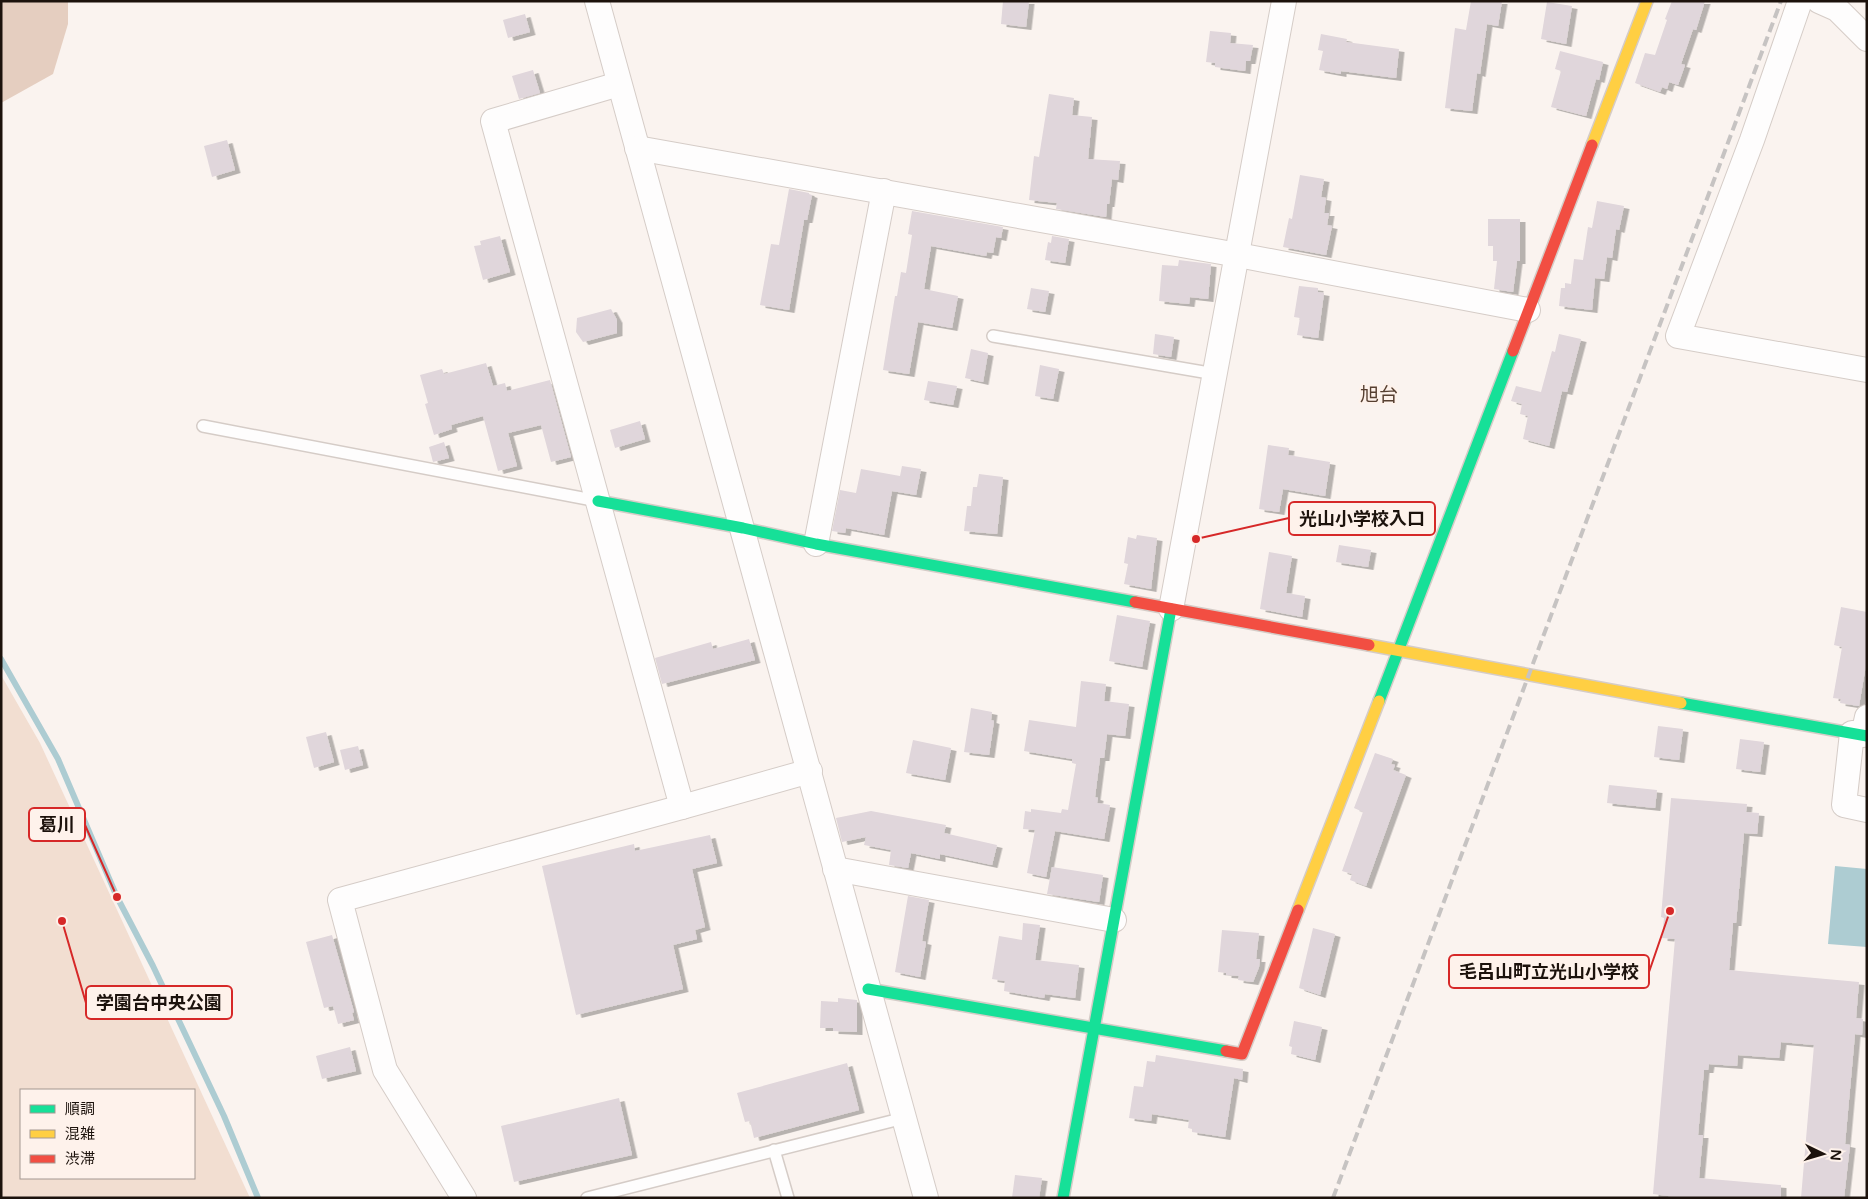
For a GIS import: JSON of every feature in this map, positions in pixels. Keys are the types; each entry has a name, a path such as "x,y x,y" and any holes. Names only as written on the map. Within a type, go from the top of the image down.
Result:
{"street":[{"path":"597,1 810,770 835,869 926,1198"},
{"path":"1063,1198 1284,1"},
{"path":"868,989 1242,1054 1647,1"},
{"path":"1800,1 1752,140 1678,336 1867,370"},
{"path":"1824,2 1837,9 1867,39"},
{"path":"619,84 493,121 682,807"},
{"path":"637,148 1238,255 1528,310"},
{"path":"816,544 884,191"},
{"path":"598,501 743,528 816,544 1639,696 1862,730 1844,805 1867,810"},
{"path":"464,1198 386,1070 340,900 682,807 810,770"},
{"path":"835,869 1114,920"}],"lane":[{"path":"993,336 1215,374"},
{"path":"203,426 598,501"},
{"path":"587,1198 904,1118"},
{"path":"774,1150 788,1198"}],"shaded area":[{"path":"1,1 68,1 68,24 53,74 1,103"},
{"path":"1,675 40,743 250,1198 1,1198"}],"water":[{"path":"1835,866 1867,869 1867,947 1828,944"}],"building":[{"path":"1003,1 1029,1 1026,27 1001,24"},
{"path":"1471,1 1502,1 1498,26 1487,24 1480,74 1477,73 1472,111 1445,108 1455,28 1466,30"},
{"path":"1672,1 1705,1 1696,30 1693,29 1681,64 1685,65 1678,85 1669,82 1667,89 1662,87 1660,92 1635,83 1645,53 1655,55"},
{"path":"1547,2 1572,6 1566,44 1541,39"},
{"path":"525,14 530,32 508,38 503,20"},
{"path":"1210,31 1231,33 1230,43 1253,45 1250,61 1246,61 1245,71 1215,67 1215,63 1206,62"},
{"path":"1321,34 1347,39 1346,42 1399,49 1396,78 1341,71 1341,74 1319,70 1323,51 1318,50"},
{"path":"1560,51 1603,62 1599,80 1596,79 1586,116 1551,107 1561,71 1555,69"},
{"path":"533,70 540,93 519,99 512,76"},
{"path":"1049,94 1074,98 1072,115 1092,117 1088,159 1120,161 1118,180 1112,179 1106,217 1056,209 1057,203 1029,200 1034,156 1039,157"},
{"path":"227,140 235,170 212,177 204,146"},
{"path":"1300,175 1324,179 1321,197 1326,198 1324,213 1329,213 1327,225 1332,226 1326,255 1283,247 1289,218 1292,219"},
{"path":"789,189 812,195 807,220 804,220 789,310 760,305 771,244 779,245"},
{"path":"1597,201 1624,206 1619,230 1616,229 1612,258 1607,257 1604,279 1595,278 1592,310 1559,306 1561,288 1565,288 1565,283 1571,284 1574,259 1583,260 1588,227 1592,228"},
{"path":"912,211 1003,227 1001,238 996,237 993,253 987,252 986,256 931,246 924,289 958,296 952,328 918,322 909,374 883,370 895,296 897,296 901,272 906,273 912,235 908,234"},
{"path":"1488,219 1520,219 1520,261 1517,261 1513,292 1494,289 1497,261 1493,261 1493,246 1488,246"},
{"path":"500,236 510,272 483,280 474,246 481,245 480,241"},
{"path":"1052,236 1069,239 1065,263 1045,260 1048,242 1051,243"},
{"path":"1179,260 1211,264 1208,299 1190,297 1189,304 1159,301 1162,265 1178,266"},
{"path":"1299,286 1318,288 1318,292 1324,293 1318,338 1297,335 1300,318 1294,317"},
{"path":"1031,288 1049,291 1045,312 1027,309"},
{"path":"611,309 617,320 617,333 583,342 576,332 577,318"},
{"path":"1155,334 1174,337 1171,357 1153,354"},
{"path":"1559,334 1581,339 1567,392 1562,391 1549,446 1523,439 1528,416 1520,414 1522,404 1511,401 1516,386 1541,392 1552,351 1555,352"},
{"path":"971,349 988,353 983,382 965,378"},
{"path":"486,363 493,386 505,383 507,391 550,380 571,457 551,462 541,425 508,433 517,466 498,471 483,416 451,425 452,429 434,435 425,404 428,403 420,375 442,369 444,374"},
{"path":"1040,365 1059,369 1053,399 1035,396"},
{"path":"928,381 957,386 953,405 924,400"},
{"path":"640,421 645,439 615,448 610,430"},
{"path":"444,442 449,458 433,462 429,447"},
{"path":"1268,445 1289,448 1288,455 1330,462 1325,496 1283,489 1279,512 1259,509"},
{"path":"902,466 921,469 916,495 892,491 884,535 846,528 845,533 832,531 840,490 856,493 861,469 900,476"},
{"path":"979,474 1003,477 997,534 964,531 967,506 971,506 973,487 977,487"},
{"path":"1137,535 1157,538 1151,589 1124,584 1128,564 1124,563 1128,537 1136,539"},
{"path":"1339,545 1371,550 1368,567 1336,562"},
{"path":"1269,552 1292,556 1286,593 1305,596 1302,617 1260,609"},
{"path":"1841,607 1867,612 1867,659 1859,706 1840,703 1841,699 1833,698 1842,647 1834,645"},
{"path":"1117,615 1150,621 1142,667 1109,661"},
{"path":"749,639 755,660 662,684 655,658 711,642 713,649"},
{"path":"1081,681 1106,684 1104,701 1129,704 1125,736 1107,734 1104,758 1100,758 1095,797 1098,798 1097,803 1110,805 1104,839 1055,831 1046,877 1027,873 1035,830 1023,829 1025,811 1031,812 1031,809 1061,813 1062,809 1068,810 1076,764 1072,763 1072,759 1024,751 1029,720 1076,727"},
{"path":"971,708 992,712 991,720 994,721 989,755 964,752"},
{"path":"1658,726 1683,729 1679,760 1654,757"},
{"path":"326,732 334,762 314,768 306,737"},
{"path":"1740,739 1764,742 1760,772 1736,769"},
{"path":"913,740 951,748 945,780 906,773"},
{"path":"358,746 363,765 345,770 340,750"},
{"path":"1375,753 1393,759 1391,764 1395,765 1393,770 1406,775 1366,886 1350,880 1352,874 1342,871 1363,812 1354,808"},
{"path":"1609,785 1657,790 1655,808 1607,803"},
{"path":"1671,798 1747,804 1746,812 1759,813 1757,834 1744,833 1736,923 1733,923 1729,970 1859,982 1856,1018 1863,1019 1862,1035 1855,1034 1845,1144 1850,1145 1844,1198 1801,1198 1814,1045 1781,1042 1779,1058 1738,1055 1737,1066 1709,1064 1708,1070 1704,1070 1698,1135 1703,1135 1699,1178 1781,1185 1781,1198 1683,1198 1653,1194 1675,939 1662,938 1664,918 1661,917"},
{"path":"871,811 946,825 944,833 997,845 992,865 940,854 940,859 911,853 908,868 889,865 891,850 864,845 866,837 842,842 836,818"},
{"path":"710,835 717,863 692,869 705,927 695,930 697,939 673,945 683,989 576,1015 542,866 634,844 635,851"},
{"path":"1052,867 1103,875 1099,902 1047,894"},
{"path":"908,896 929,900 922,941 926,942 920,977 895,972"},
{"path":"1023,923 1040,925 1035,960 1079,965 1075,998 1045,994 1044,998 1004,991 1005,981 992,979 999,936 1022,940"},
{"path":"1313,928 1335,934 1320,995 1299,988"},
{"path":"1222,930 1259,933 1256,959 1260,959 1253,982 1238,980 1239,976 1218,972"},
{"path":"332,935 354,1012 352,1013 354,1020 338,1024 333,1006 324,1008 306,942"},
{"path":"838,998 857,1000 857,1032 833,1031 833,1028 820,1028 821,1001 838,1002"},
{"path":"1294,1021 1322,1027 1315,1060 1291,1054 1292,1047 1289,1046"},
{"path":"350,1047 356,1071 322,1079 316,1056"},
{"path":"1156,1055 1243,1069 1242,1080 1234,1078 1225,1137 1192,1132 1192,1129 1188,1128 1189,1120 1152,1114 1151,1121 1129,1118 1134,1086 1143,1087 1147,1061 1155,1062"},
{"path":"847,1063 859,1110 754,1138 750,1121 745,1122 737,1093"},
{"path":"619,1098 632,1155 514,1182 501,1126"},
{"path":"1015,1175 1042,1178 1039,1198 1012,1198"}],"waterway":[{"path":"1,659 58,759 117,897 153,966 224,1116 258,1198"}],"railway":[{"path":"1333,1198 1781,1"}],"traffic: fast":[{"path":"1379,701 1513,351"},
{"path":"598,501 743,528 816,544 1135,602"},
{"path":"1063,1198 1171,609"},
{"path":"1681,703 1867,736"},
{"path":"868,989 1226,1051"}],"traffic: slow":[{"path":"1592,145 1647,1"},
{"path":"1369,645 1681,703"},
{"path":"1298,910 1379,701"}],"traffic: jam":[{"path":"1513,351 1592,145"},
{"path":"1135,602 1369,645"},
{"path":"1226,1051 1242,1054 1298,910"}],"place":[{"name":"光山小学校入口","path":"1196,539"},
{"name":"葛川","path":"117,897"},
{"name":"毛呂山町立光山小学校","path":"1670,911"},
{"name":"学園台中央公園","path":"62,921"}],"district":[{"name":"旭台","path":"1379,394"}]}
